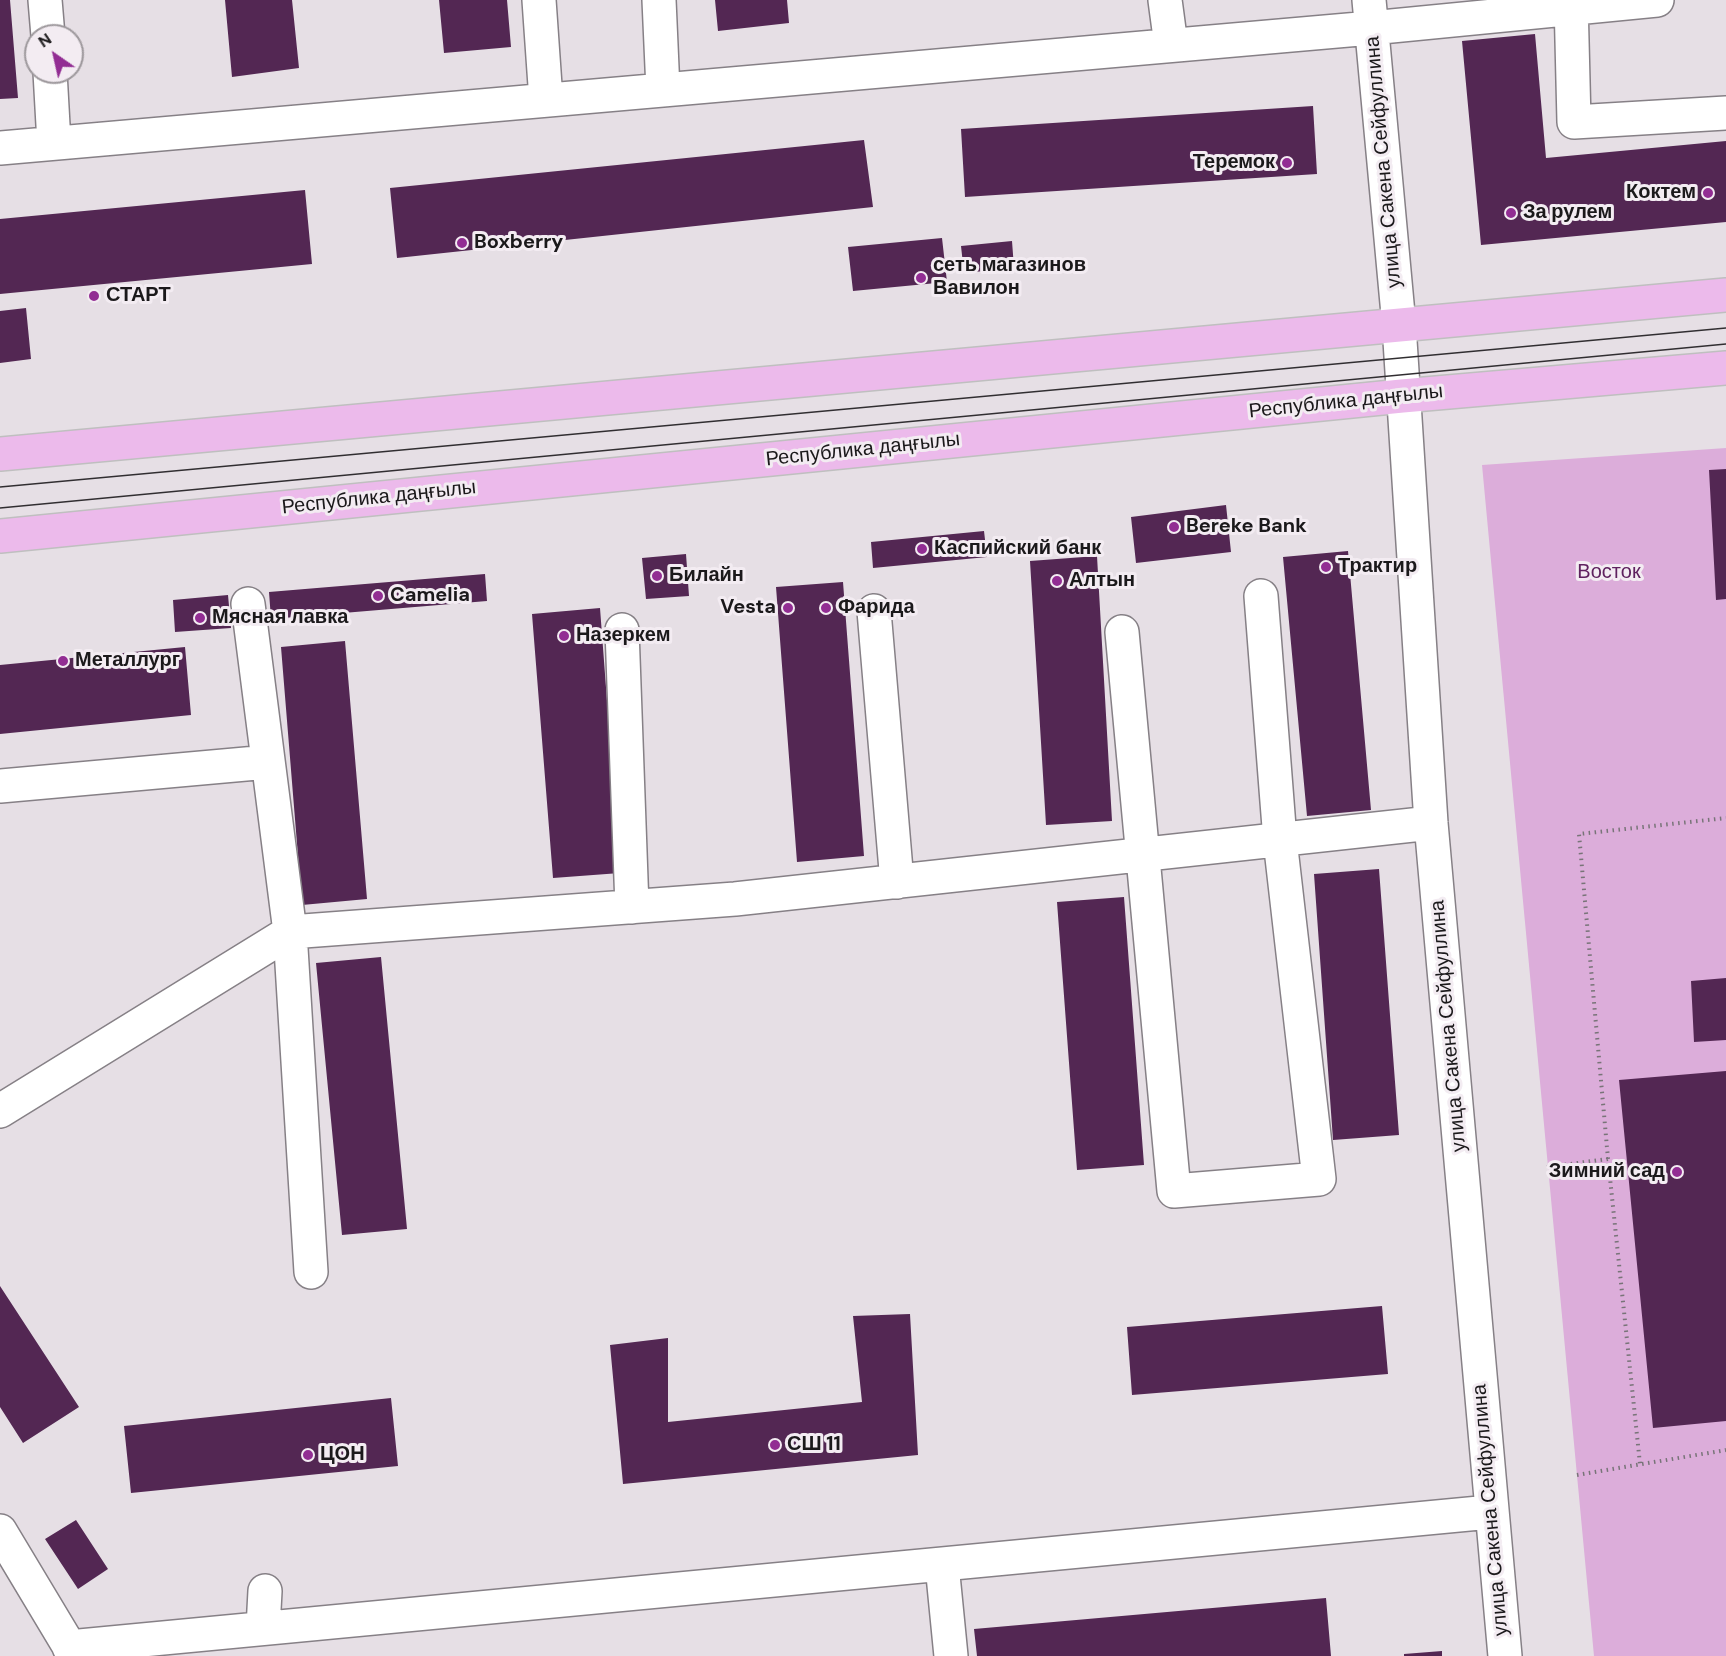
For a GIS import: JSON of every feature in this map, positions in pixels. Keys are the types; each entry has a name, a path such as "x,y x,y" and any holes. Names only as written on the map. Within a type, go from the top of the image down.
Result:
{"main road":[{"path":"0,454 1726,296"},
{"name":"Республика даңғылы","path":"0,536 1402,396 1726,368"}],"street":[{"path":"45,0 47,24"},
{"path":"539,0 546,100"},
{"path":"659,0 663,90"},
{"path":"1165,0 1171,45"},
{"path":"0,148 1171,45 1370,14 1657,0"},
{"path":"1571,4 1574,122 1726,113"},
{"name":"улица Сакена Сейфуллина","path":"1370,14 1399,325 1431,823 1490,1512 1505,1656"},
{"path":"51,84 54,144"},
{"path":"1122,632 1174,1191 1319,1179 1280,840 1261,596"},
{"path":"248,604 290,932 311,1272"},
{"path":"874,611 897,882"},
{"path":"622,630 632,907"},
{"path":"0,786 268,762"},
{"path":"0,1111 290,932 632,907 897,882 1431,823"},
{"path":"0,1531 72,1651 263,1628 1490,1512"},
{"path":"942,1565 951,1656"},
{"path":"263,1628 266,1591"}],"path":[{"path":"1640,1464 1608,1159 1580,834 1726,818"},
{"path":"1547,1167 1608,1159"},
{"path":"1577,1475 1726,1449"}],"green space":[{"name":"Восток","path":"1726,448 1726,1656 1594,1656 1482,465"}],"building":[{"path":"0,0 10,0 18,98 0,99"},
{"path":"225,0 292,0 299,68 232,77"},
{"path":"439,0 507,0 511,47 444,53"},
{"path":"715,0 787,0 789,23 718,31"},
{"path":"1535,34 1546,158 1726,141 1726,222 1481,245 1462,41"},
{"path":"1313,106 1317,174 965,197 961,129"},
{"path":"864,140 873,207 397,258 390,188"},
{"path":"305,190 312,264 0,294 0,219"},
{"path":"942,238 947,282 853,291 848,247"},
{"path":"1012,241 1014,268 964,273 961,246"},
{"path":"26,308 31,359 0,363 0,311"},
{"path":"1726,469 1726,599 1716,600 1709,470"},
{"path":"1226,505 1231,552 1136,563 1131,517"},
{"path":"984,531 987,557 873,568 871,542"},
{"path":"1348,551 1371,810 1307,816 1283,557"},
{"path":"686,554 689,596 646,599 642,558"},
{"path":"1097,556 1112,821 1046,825 1030,561"},
{"name":"Camelia","path":"485,574 487,601 271,619 269,592"},
{"path":"843,582 864,856 797,862 776,587"},
{"path":"228,595 231,628 175,632 173,600"},
{"path":"600,608 620,873 553,878 532,614"},
{"path":"345,641 367,899 302,905 281,647"},
{"path":"185,647 191,715 0,734 0,665"},
{"path":"1379,869 1399,1135 1333,1140 1314,874"},
{"path":"1124,897 1144,1165 1077,1170 1057,902"},
{"path":"381,957 407,1229 342,1235 316,963"},
{"path":"1726,978 1726,1040 1694,1042 1691,981"},
{"name":"Зимний сад","path":"1726,1071 1726,1421 1653,1428 1619,1080"},
{"path":"0,1286 79,1407 23,1443 0,1407"},
{"path":"1382,1306 1388,1374 1132,1395 1127,1327"},
{"path":"910,1314 918,1455 623,1484 610,1345 668,1338 668,1422 862,1402 853,1316"},
{"path":"391,1398 398,1466 131,1493 124,1426"},
{"path":"76,1520 108,1569 78,1589 45,1539"},
{"path":"1326,1598 1331,1656 977,1656 974,1629"},
{"path":"1442,1651 1442,1656 1404,1656 1404,1654"}],"tram line":[{"path":"0,487 1726,328"},
{"path":"0,508 1726,344"}],"place":[{"name":"Теремок","path":"1287,163"},
{"name":"Коктем","path":"1708,193"},
{"name":"За рулем","path":"1511,213"},
{"name":"Boxberry","path":"462,243"},
{"name":"сеть магазинов Вавилон","path":"921,278"},
{"name":"СТАРТ","path":"94,296"},
{"name":"Bereke Bank","path":"1174,527"},
{"name":"Каспийский банк","path":"922,549"},
{"name":"Трактир","path":"1326,567"},
{"name":"Билайн","path":"657,576"},
{"name":"Алтын","path":"1057,581"},
{"name":"Camelia","path":"378,596"},
{"name":"Vesta","path":"788,608"},
{"name":"Фарида","path":"826,608"},
{"name":"Мясная лавка","path":"200,618"},
{"name":"Назеркем","path":"564,636"},
{"name":"Металлург","path":"63,661"},
{"name":"Зимний сад","path":"1677,1172"},
{"name":"СШ 11","path":"775,1445"},
{"name":"ЦОН","path":"308,1455"}]}
